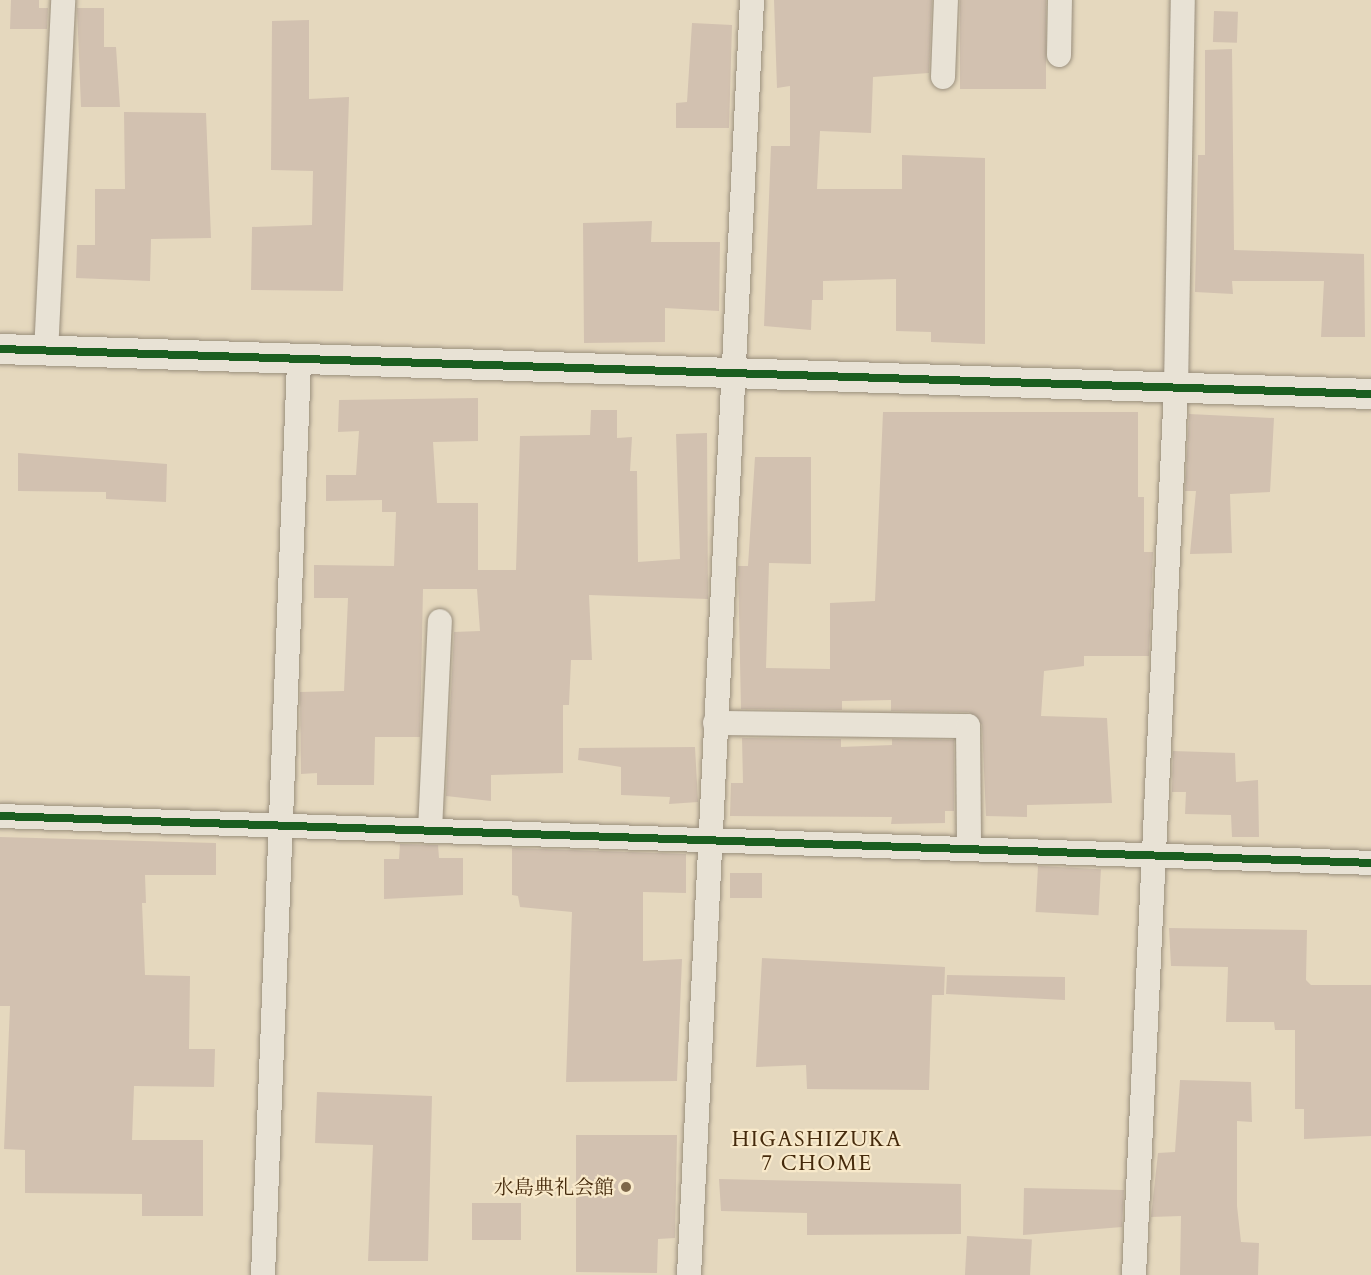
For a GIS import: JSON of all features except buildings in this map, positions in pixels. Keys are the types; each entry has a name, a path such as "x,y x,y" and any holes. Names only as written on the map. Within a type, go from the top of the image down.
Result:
{"street":[{"path":"46,353 63,0"},
{"path":"689,1275 714,723 753,0"},
{"path":"944,76 946,0"},
{"path":"1059,55 1060,0"},
{"path":"1134,1275 1176,389 1183,0"},
{"path":"0,349 46,353 1371,394"},
{"path":"263,1275 299,361"},
{"path":"430,830 440,621"},
{"path":"714,723 968,726 969,848"},
{"path":"0,816 281,826 709,836 1154,856 1371,863"}],"cycle path":[{"path":"0,349 1371,394"},
{"path":"0,816 1371,863"}],"place":[{"name":"水島典礼会館","path":"626,1187"}],"district":[{"name":"HIGASHIZUKA 7 CHOME","path":"817,1152"}]}
